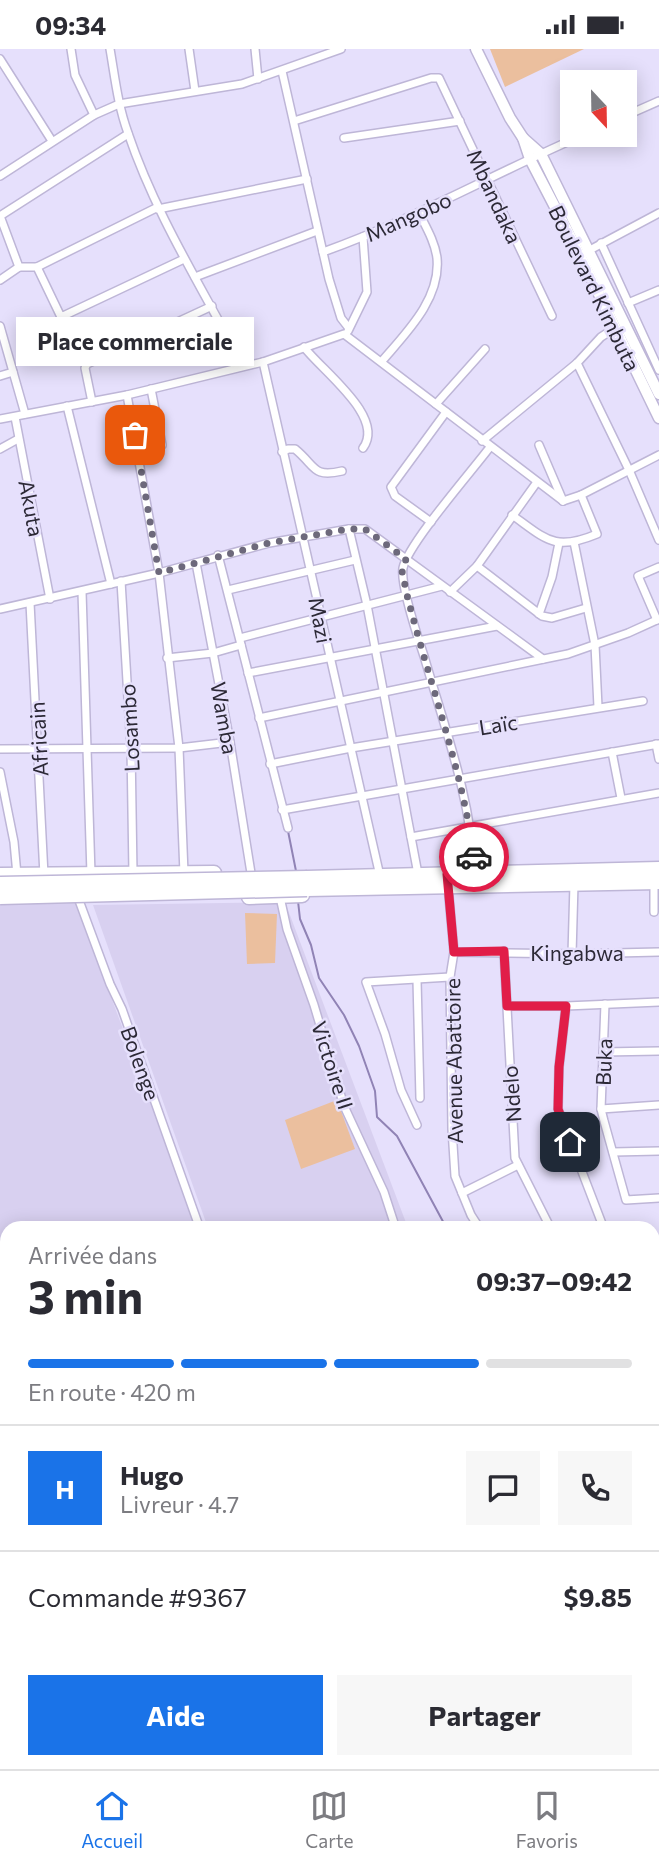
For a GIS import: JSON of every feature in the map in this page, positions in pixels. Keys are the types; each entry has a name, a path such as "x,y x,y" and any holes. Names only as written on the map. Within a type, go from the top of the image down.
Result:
{"highway":[{"path":"0,875 251,873 298,886"},
{"path":"0,899 85,899 298,886 380,877 418,876 448,881 474,873 657,878"},
{"path":"334,883 448,881 573,884 657,878"},
{"path":"0,884 298,886"},
{"path":"0,899 298,886"}],"street":[{"path":"71,49 75,75 94,115"},
{"path":"110,49 119,104 128,134 158,208 243,366"},
{"path":"189,49 195,91"},
{"path":"255,49 258,79"},
{"path":"0,176 94,115 119,104 229,87 341,49"},
{"path":"476,49 510,118 523,138 541,154"},
{"path":"0,59 52,141"},
{"path":"282,71 317,231 337,308 348,331 482,442 563,501"},
{"name":"Mbandaka","path":"294,121 437,76 552,316"},
{"path":"637,111 659,101"},
{"path":"344,138 460,121"},
{"path":"19,267 1,216 128,134"},
{"name":"Boulevard Kimbuta","path":"523,138 530,159 585,252 659,394"},
{"name":"Mangobo","path":"323,252 419,213 560,145"},
{"name":"Boulevard Kimbuta","path":"541,154 585,252 615,328 659,418"},
{"path":"0,280 19,267 37,267 158,208 307,179"},
{"path":"382,361 424,307 436,283 437,259 434,246 419,213"},
{"path":"585,252 659,213"},
{"path":"195,277 317,231"},
{"path":"0,419 127,395 262,362 348,331 367,292 363,237"},
{"path":"601,243 659,370"},
{"path":"37,267 61,317 184,259"},
{"path":"628,303 659,290"},
{"path":"92,402 85,369 87,364 212,306"},
{"path":"0,326 25,414"},
{"path":"482,442 577,363 601,337 615,328"},
{"path":"304,347 364,415 370,432 363,448"},
{"path":"436,404 485,349"},
{"path":"650,352 659,349"},
{"name":"Mazi","path":"262,362 380,877"},
{"path":"577,363 629,470 659,540"},
{"path":"0,376 13,372"},
{"path":"138,455 162,445 151,389"},
{"path":"127,395 159,573 179,748 184,873"},
{"path":"67,406 111,584"},
{"path":"431,523 395,496 391,488 446,412"},
{"name":"Akuta","path":"15,417 50,599"},
{"path":"0,449 18,439"},
{"path":"539,445 563,501"},
{"path":"474,873 470,825 402,571 406,559 431,523 490,447"},
{"path":"282,452 295,449 323,474 342,471"},
{"path":"563,501 581,495 659,455"},
{"path":"450,592 477,566 537,482"},
{"path":"512,515 549,541 574,542 597,534 581,495"},
{"path":"349,529 367,605 418,876"},
{"path":"0,609 82,592 269,543 349,529 365,529 543,659"},
{"path":"574,542 595,645 598,707"},
{"path":"539,614 552,577 559,543"},
{"path":"218,555 288,828"},
{"path":"228,590 355,560"},
{"name":"Wamba","path":"196,563 230,742 251,873"},
{"path":"477,566 539,614 552,618 586,608"},
{"path":"259,718 543,659 595,645 658,620 638,576 659,567"},
{"name":"Losambo","path":"121,581 131,748 133,874"},
{"path":"167,658 213,653 321,615 442,586"},
{"name":"Losambo","path":"82,592 91,874 85,899"},
{"name":"Africain","path":"30,603 39,748 43,900"},
{"path":"248,673 497,626"},
{"name":"Laïc","path":"270,764 445,732 643,701"},
{"path":"0,749 179,748 230,742"},
{"path":"282,810 658,744 659,759"},
{"path":"612,752 621,798"},
{"name":"Africain","path":"0,772 14,842 17,875"},
{"path":"411,837 659,793"},
{"path":"71,875 85,899"},
{"path":"654,912 657,878"},
{"name":"Avenue Abattoire","path":"448,881 454,952 450,977 455,1176 475,1221"},
{"path":"572,954 573,884"},
{"name":"Victoire II","path":"298,886 287,929 314,1005 344,1106 384,1192 393,1221"},
{"name":"Bolenge","path":"85,899 110,984 122,1009 197,1221"},
{"name":"Ndelo","path":"504,951 515,1158 547,1221"},
{"name":"Kingabwa","path":"454,952 659,952"},
{"path":"417,1125 403,1096 366,982 450,977"},
{"path":"417,979 420,1098"},
{"path":"507,1006 659,1002"},
{"name":"Buka","path":"605,1004 601,1109 626,1200 659,1198"},
{"path":"566,1006 559,1067 558,1109 601,1221"},
{"path":"603,1052 659,1051"},
{"path":"601,1109 659,1105"},
{"path":"613,1152 659,1151"},
{"path":"462,1193 518,1165"}],"shaded area":[{"path":"490,49 584,49 505,87"},
{"path":"74,899 195,1221 0,1221 0,900"},
{"path":"285,902 405,1221 206,1221 93,905"},
{"path":"245,913 277,914 275,963 247,964"},
{"path":"337,1100 355,1149 301,1169 285,1120"}],"waterway":[{"path":"288,831 296,871"},
{"path":"298,901 300,919 311,945 319,978 344,1015 359,1046 375,1091 377,1117 397,1136 443,1221"}],"way so far":[{"path":"135,435 159,573 269,543 349,529 365,529 406,559 402,571 407,595 458,778 470,825 474,857"}],"place":[{"name":"Place commerciale","path":"135,435"}],"route":[{"path":"474,857 474,873 447,874 454,952 504,951 507,1006 566,1006 559,1067 558,1109 570,1142"}]}
